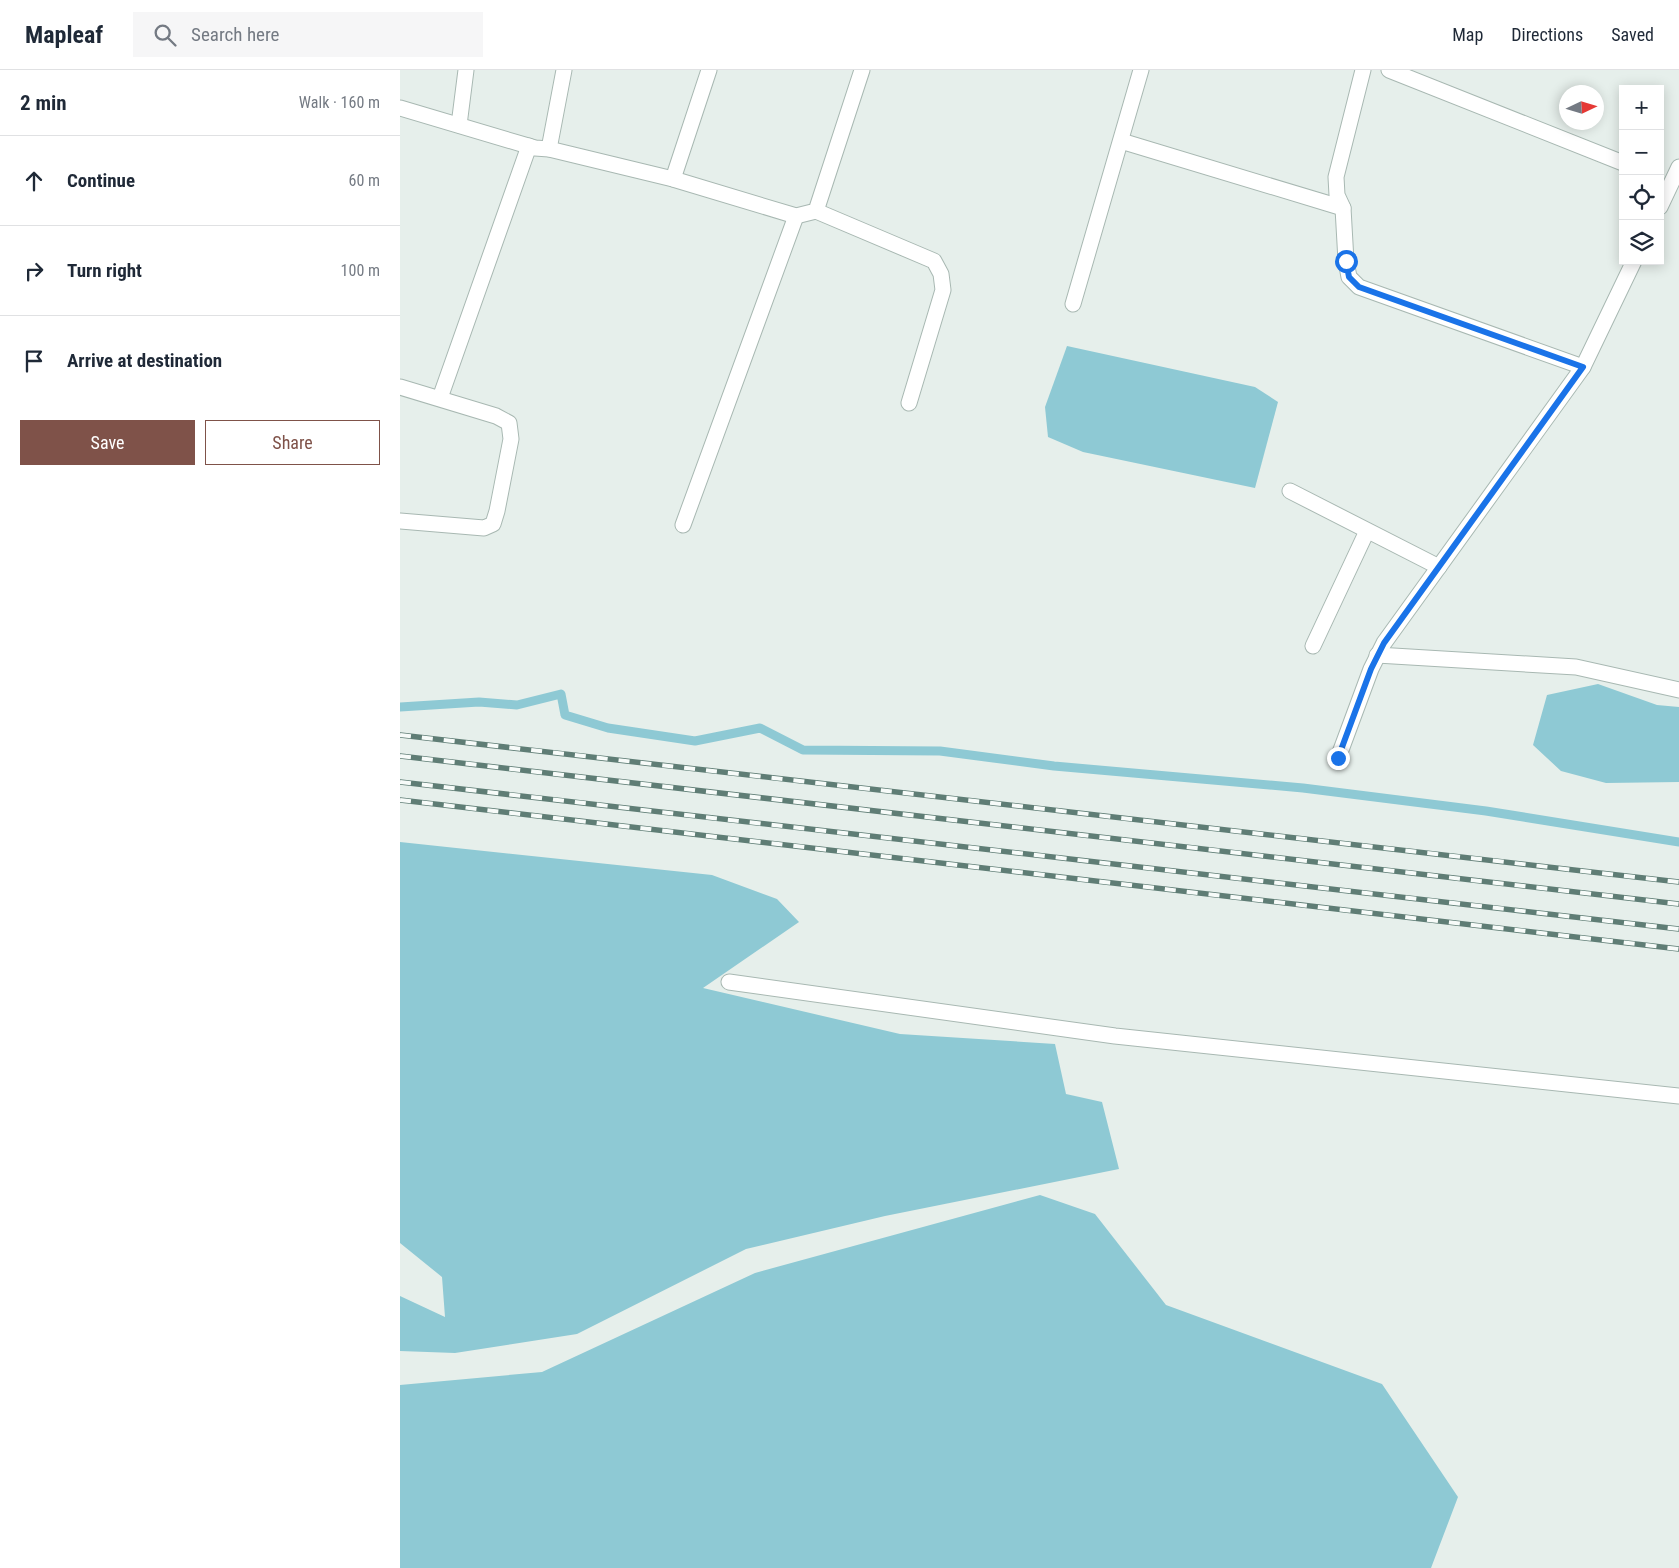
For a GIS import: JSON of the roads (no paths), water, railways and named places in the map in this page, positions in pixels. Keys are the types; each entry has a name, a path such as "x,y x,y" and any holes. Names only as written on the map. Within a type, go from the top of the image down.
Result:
{"street":[{"path":"459,125 466,70"},
{"path":"549,149 564,70"},
{"path":"673,179 709,70"},
{"path":"816,211 862,70"},
{"path":"1073,304 1141,70"},
{"path":"1363,70 1336,177 1337,195 1343,208 1346,261 1349,277 1359,287 1583,367"},
{"path":"1389,70 1619,161"},
{"path":"400,108 528,146 549,149 673,179 796,216 816,211 934,261 942,274 943,290 909,403"},
{"path":"1121,141 1343,208"},
{"path":"440,398 528,146"},
{"path":"1666,181 1679,167"},
{"path":"683,525 796,216"},
{"path":"1338,758 1377,656 1384,643 1583,367 1632,265"},
{"path":"400,387 496,416 508,423 511,438 493,524 484,528 400,522"},
{"path":"1290,491 1439,567"},
{"path":"1313,646 1368,531"},
{"path":"1377,656 1576,667 1679,690"},
{"path":"730,982 1115,1036 1679,1096"}],"water":[{"path":"1067,346 1255,387 1278,402 1255,488 1083,452 1048,437 1045,407"},
{"path":"1598,684 1657,705 1679,707 1679,782 1606,783 1561,771 1533,745 1547,695"},
{"path":"400,842 712,875 777,899 799,922 703,988 900,1034 1055,1044 1066,1094 1102,1102 1119,1169 885,1216 746,1249 577,1334 455,1353 400,1351 400,1296 445,1317 442,1277 400,1243"},
{"path":"1040,1195 1095,1214 1166,1305 1382,1384 1458,1497 1431,1568 400,1568 400,1385 542,1372 755,1273"}],"waterway":[{"path":"400,707 479,702 517,705 561,694 565,715 608,728 695,741 760,728 803,750 940,751 1054,766 1303,788 1486,811 1679,842"}],"railway":[{"path":"400,735 1679,882"},
{"path":"400,756 1679,904"},
{"path":"400,782 1679,929"},
{"path":"400,800 1679,949"}]}
